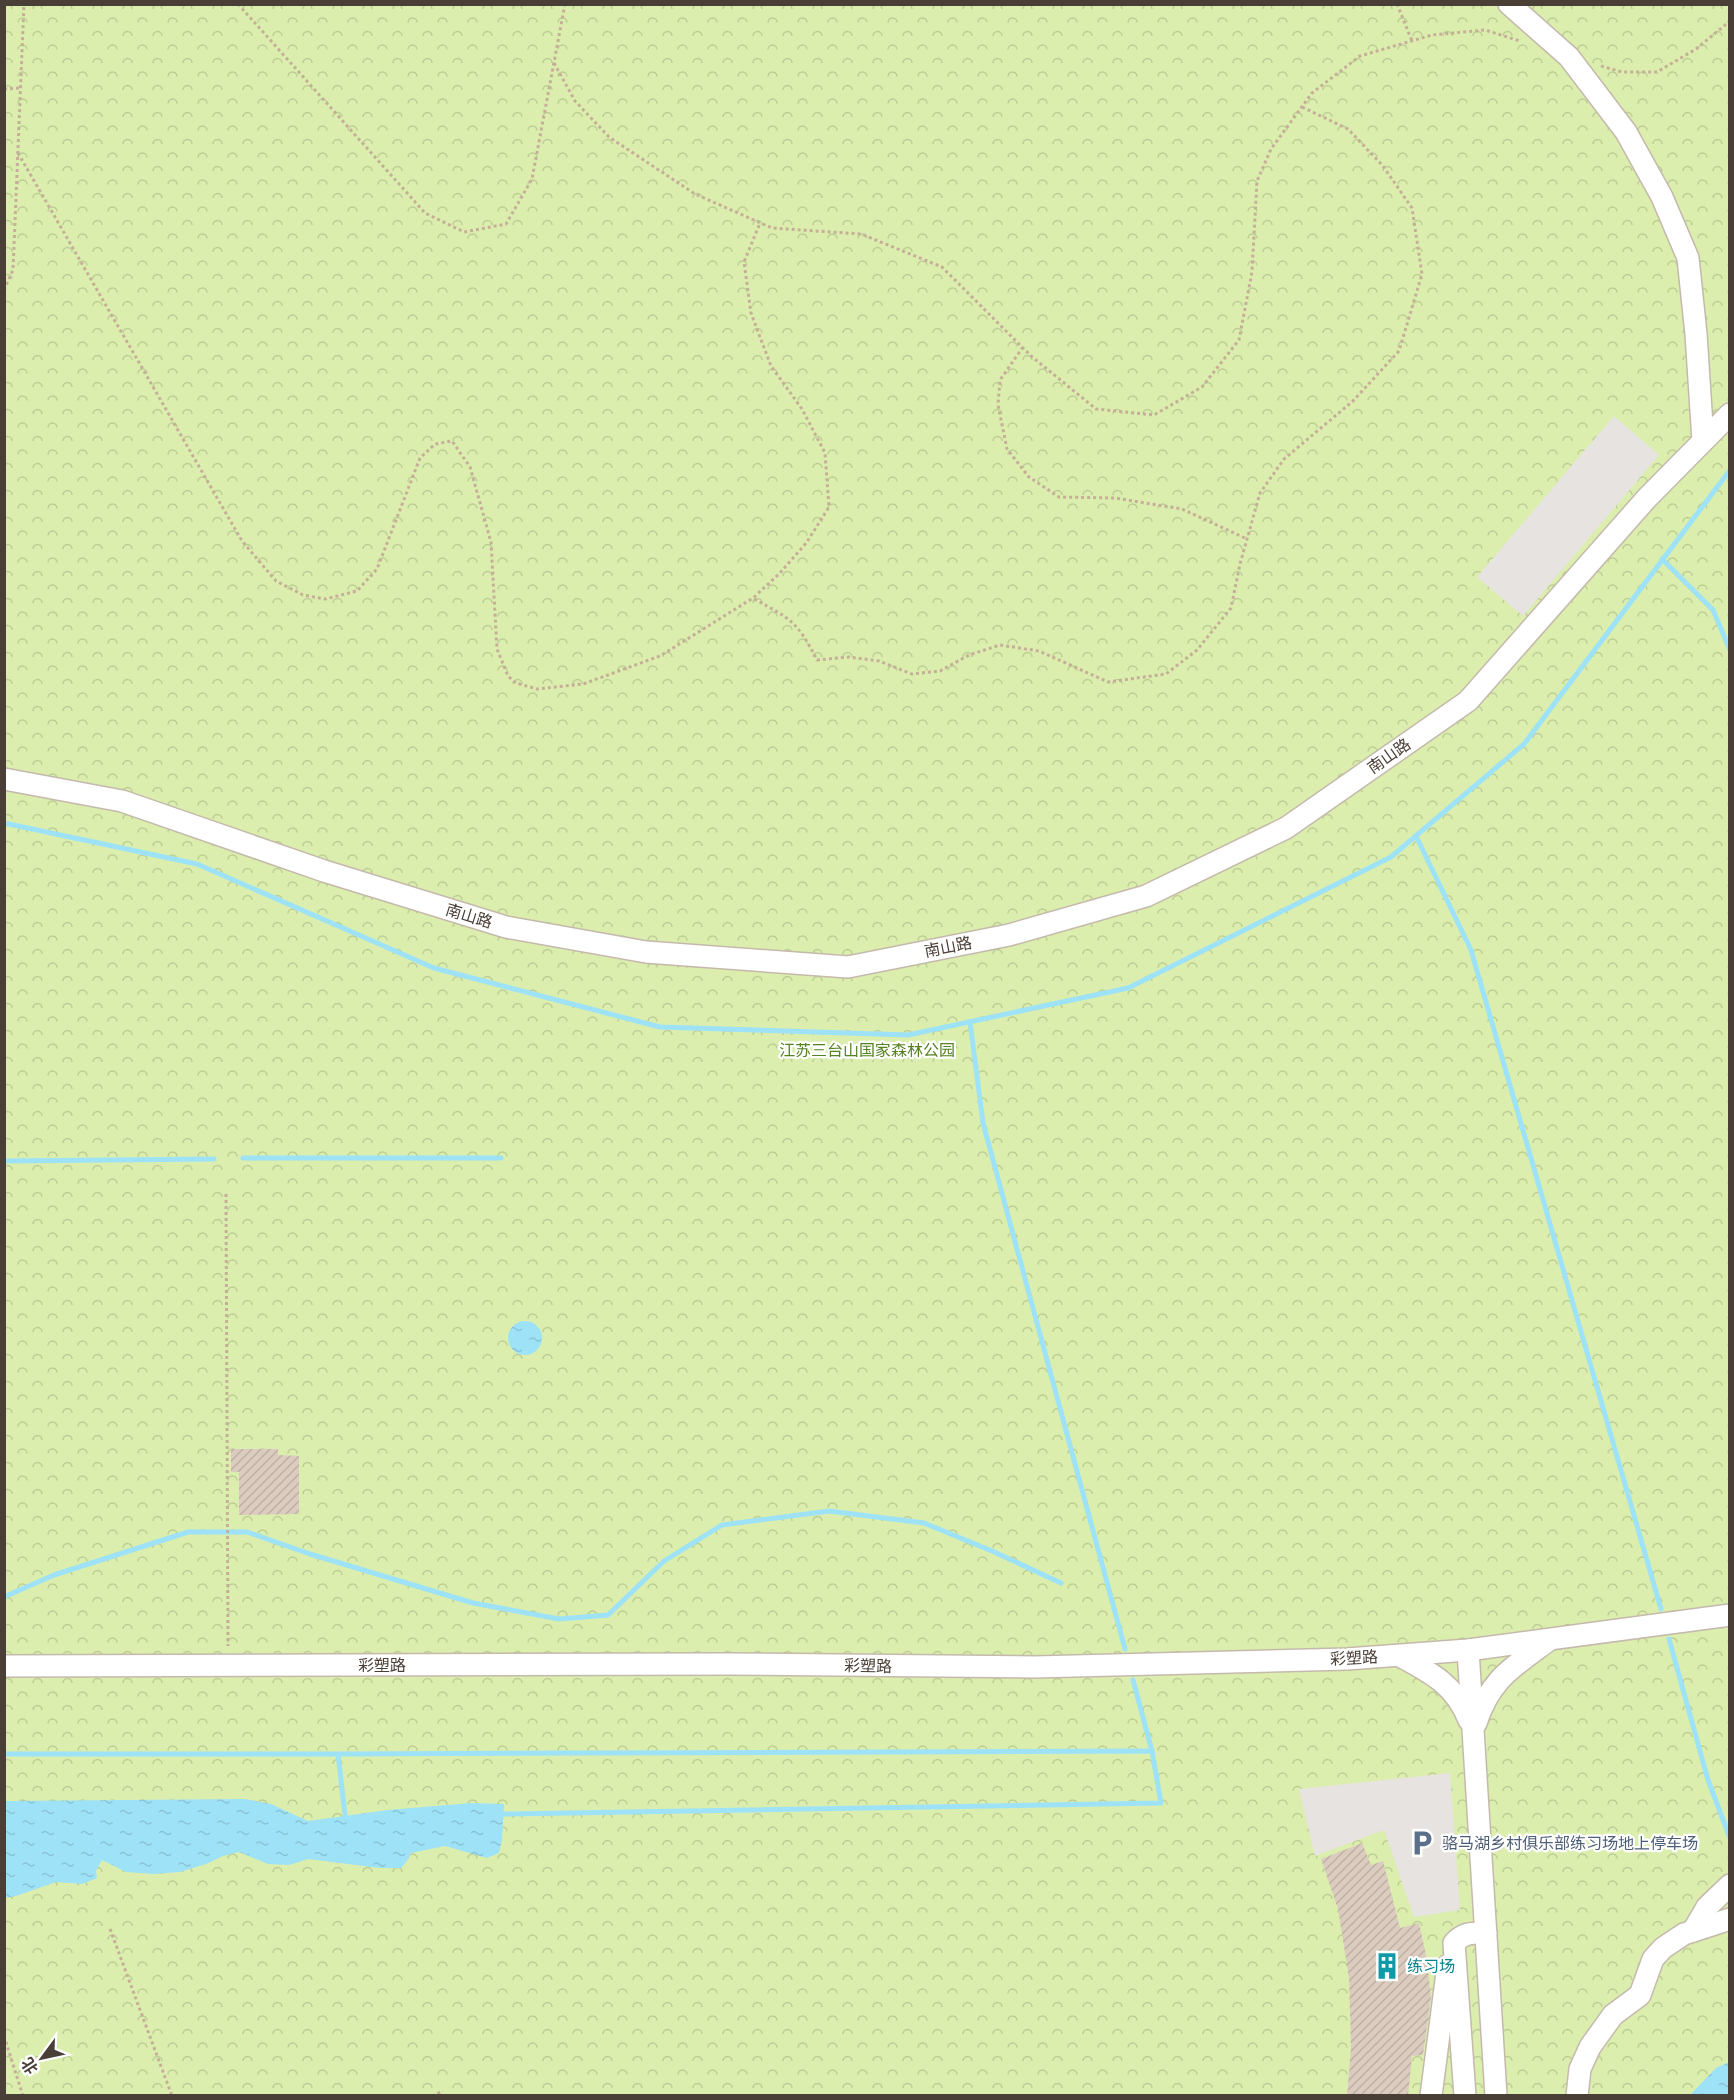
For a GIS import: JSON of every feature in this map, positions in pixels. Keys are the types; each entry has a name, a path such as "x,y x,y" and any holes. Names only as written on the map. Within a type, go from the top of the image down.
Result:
{"street":[{"path":"1509,4 1569,57 1626,132 1662,197 1688,258 1703,441"},
{"name":"南山路","path":"4,779 123,801 324,871 506,927 646,952 848,967 1009,936 1146,896 1286,828 1468,701 1647,498 1730,414"},
{"name":"彩塑路","path":"4,1666 730,1664 1035,1667 1347,1659 1468,1650 1730,1615"},
{"path":"1473,1732 1482,1704 1492,1687 1504,1674 1550,1640"},
{"path":"1468,1650 1496,2096"},
{"path":"1399,1655 1428,1671 1455,1693 1465,1710 1473,1732"},
{"path":"1693,1931 1707,1907 1730,1885"},
{"path":"1578,2096 1580,2069 1590,2047 1613,2015 1640,1995 1653,1959 1663,1948 1684,1934 1730,1919"},
{"path":"1431,2096 1449,1955 1460,1936 1467,1933 1486,1933"},
{"path":"1454,1943 1466,2096"}],"path":[{"path":"4,290 13,270 24,4"},
{"path":"238,4 425,213 464,232 506,224 532,179 565,4"},
{"path":"1397,4 1412,41"},
{"path":"1601,66 1622,72 1657,72 1696,49 1730,21"},
{"path":"554,63 575,101 609,137 695,195 771,228 861,234 942,267 1023,347 1096,409 1154,415 1202,387 1239,340 1252,272 1257,181 1271,148 1312,93 1360,57 1432,35 1485,30 1527,43"},
{"path":"4,89 21,88"},
{"path":"753,598 790,618 803,633 817,660 849,657 879,661 912,674 940,671 969,656 1000,645 1038,651 1108,682 1166,674 1197,650 1231,608 1260,493 1284,459 1353,401 1399,351 1422,274 1412,208 1383,166 1348,129 1302,107"},
{"path":"18,153 242,541 276,581 303,595 325,599 357,591 376,568 420,458 435,444 452,441 470,467 491,542 496,649 508,676 516,683 537,689 583,684 660,656 753,598 779,574 807,542 829,507 825,453 802,409 771,366 751,313 744,262 760,223"},
{"path":"1023,347 1000,380 998,405 1007,449 1029,477 1059,497 1115,498 1182,509 1247,539"},
{"path":"226,1194 228,1666"},
{"path":"110,1929 172,2096"},
{"path":"4,2036 23,2096"},
{"path":"432,2096 443,2091"}],"green space":[{"name":"江苏三台山国家森林公园","path":"5,5 1729,5 1729,2095 5,2095"}],"shaded area":[{"path":"1614,416 1659,455 1523,616 1477,577"},
{"name":"骆马湖乡村俱乐部练习场地上停车场","path":"1450,1773 1460,1910 1414,1917 1384,1830 1315,1856 1299,1789"}],"water":[{"path":"525,1321 537,1326 542,1338 537,1350 525,1355 513,1350 508,1338 513,1326"},
{"path":"245,1799 271,1804 308,1821 388,1810 471,1803 504,1804 502,1840 499,1853 487,1858 445,1846 411,1853 401,1868 380,1868 308,1859 289,1865 268,1864 239,1852 180,1872 154,1874 126,1872 102,1860 96,1871 97,1878 82,1884 56,1882 5,1898 5,1801"},
{"path":"1729,2062 1729,2095 1690,2095 1716,2068"}],"building":[{"path":"231,1449 278,1449 278,1455 299,1456 299,1514 239,1515 239,1472 231,1472"},
{"name":"练习场","path":"1362,1843 1371,1865 1383,1861 1400,1928 1419,1923 1426,1955 1431,1997 1423,2055 1412,2056 1408,2096 1347,2096 1351,2048 1349,1978 1338,1909 1321,1859"}],"waterway":[{"path":"4,823 197,864 434,968 660,1027 908,1035 1128,988 1391,857 1524,744 1730,470"},
{"path":"1662,559 1713,610 1730,650"},
{"path":"1416,836 1471,950 1661,1609"},
{"path":"970,1022 983,1123 1125,1649"},
{"path":"243,1158 501,1158"},
{"path":"4,1161 214,1159"},
{"path":"4,1597 54,1575 188,1532 247,1532 310,1554 473,1603 559,1619 608,1615 664,1561 722,1525 829,1511 924,1523 1061,1583"},
{"path":"1669,1639 1708,1780 1730,1838"},
{"path":"1133,1680 1152,1751"},
{"path":"345,1815 338,1754 1152,1751 1161,1803 503,1814"},
{"path":"4,1754 338,1754"}],"place":[{"name":"骆马湖乡村俱乐部练习场地上停车场","path":"1422,1843"},
{"name":"练习场","path":"1387,1966"}]}
